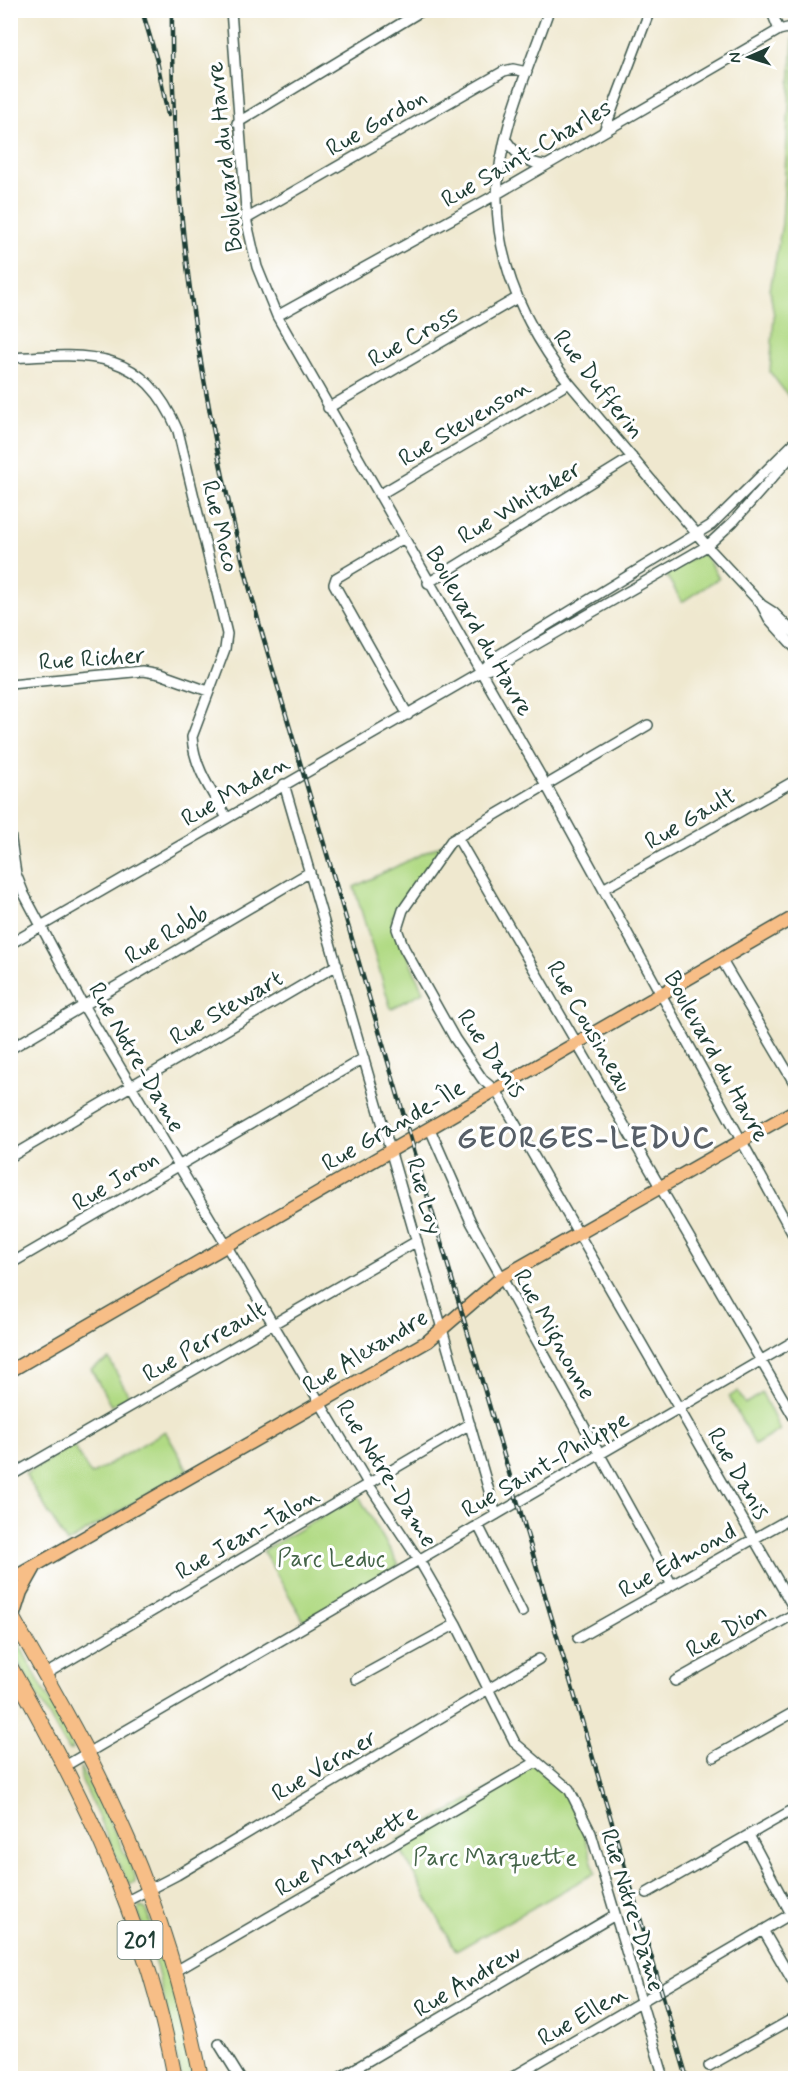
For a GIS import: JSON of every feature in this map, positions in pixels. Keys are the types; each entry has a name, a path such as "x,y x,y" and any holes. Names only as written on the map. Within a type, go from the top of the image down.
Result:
{"highway":[{"name":"201","path":"12,1615 118,1816 149,1890 176,1971 201,2079"},
{"name":"201","path":"10,1666 15,1686 65,1766 101,1838 127,1901 156,1995 175,2079"}],"main road":[{"name":"Rue Grande-Île","path":"10,1371 795,916"},
{"name":"Rue Alexandre","path":"10,1580 443,1330 501,1278 795,1110"},
{"path":"12,1615 21,1592 36,1566"}],"street":[{"path":"237,123 423,10"},
{"name":"Rue Dufferin","path":"549,10 506,140 497,194 504,256 517,298 548,355 569,383 707,546 761,604 773,612 795,635"},
{"path":"604,131 650,10"},
{"path":"771,10 779,30"},
{"name":"Boulevard du Havre","path":"231,11 237,123 246,219 257,267 277,315 328,408 546,785 795,1240"},
{"name":"Rue Saint-Charles","path":"277,315 497,194 779,30 795,26"},
{"name":"Rue Gordon","path":"246,219 504,71 513,69 527,72"},
{"path":"506,140 520,157 532,164 546,165"},
{"name":"Rue Cross","path":"328,408 517,298"},
{"name":"Rue Moco","path":"10,358 75,356 104,359 124,365 142,375 167,409 178,431 227,634 225,648 196,724 193,752 199,769 227,818"},
{"name":"Rue Stevenson","path":"379,495 569,383"},
{"name":"Rue Maden","path":"480,672 492,658 698,533 722,516 795,441"},
{"name":"Rue Maden","path":"10,944 480,672 497,666 707,546 733,522 795,451"},
{"name":"Rue Whitaker","path":"428,582 632,457"},
{"path":"404,538 336,578 334,584 408,715"},
{"name":"Rue Dufferin","path":"761,604 769,619 795,648"},
{"name":"Rue Richer","path":"10,684 143,671 160,674 208,691"},
{"name":"Rue Danis","path":"648,725 457,837 446,848 403,910 397,929 401,942 455,1039 479,1074 495,1090 580,1233 795,1612"},
{"name":"Rue Gault","path":"603,889 795,780"},
{"name":"Rue Loy","path":"284,784 496,1515"},
{"name":"Rue Notre-Dame","path":"10,833 16,874 83,1005 369,1485 419,1560 456,1624 515,1743 560,1779 576,1800 591,1833 664,2079"},
{"name":"Rue Cousineau","path":"457,837 795,1422"},
{"name":"Rue Robb","path":"10,1049 310,872"},
{"path":"721,959 795,1086"},
{"name":"Rue Stewart","path":"10,1157 337,965"},
{"name":"Rue Joron","path":"10,1264 364,1058"},
{"name":"Rue Mignonne","path":"430,1129 471,1222 672,1585"},
{"name":"Rue Perreault","path":"10,1476 417,1241"},
{"name":"Rue Saint-Philippe","path":"65,1766 795,1340"},
{"name":"Rue Jean-Talon","path":"44,1675 470,1424"},
{"name":"Rue Edmond","path":"578,1638 795,1515"},
{"path":"478,1526 522,1612"},
{"name":"Rue Dion","path":"675,1681 795,1612"},
{"path":"356,1679 456,1624"},
{"name":"Rue Verner","path":"127,1901 539,1659"},
{"path":"714,1757 795,1711"},
{"name":"Rue Marquette","path":"176,1971 536,1762"},
{"path":"648,1893 795,1808"},
{"path":"749,1835 793,1913"},
{"name":"Rue Ellen","path":"511,2079 793,1913"},
{"name":"Rue Andrew","path":"339,2079 615,1915"},
{"path":"764,1930 795,1987"},
{"path":"710,2066 795,2017"},
{"path":"219,2044 240,2079"}],"green space":[{"path":"793,37 795,37 795,405 770,372 774,316 770,290 782,224"},
{"path":"703,552 719,578 682,602 665,573"},
{"path":"457,837 392,918 423,992 391,1009 354,887"},
{"path":"109,1359 129,1396 111,1406 91,1369"},
{"path":"738,1391 745,1404 762,1393 780,1430 755,1445 729,1397"},
{"path":"165,1431 188,1470 67,1543 25,1474 73,1445 91,1475"},
{"name":"Parc Leduc","path":"358,1495 399,1565 304,1621 263,1551"},
{"path":"10,1627 71,1741 72,1750 68,1750 11,1649"},
{"name":"Parc Marquette","path":"536,1762 562,1788 577,1812 595,1873 456,1951 396,1841"},
{"path":"80,1767 108,1818 135,1875 135,1883 130,1884 127,1881 81,1778"},
{"path":"141,1907 146,1909 175,1994 193,2078 182,2078 157,1969 139,1915 138,1910"}],"railway":[{"path":"142,10 157,61 168,115"},
{"path":"172,10 173,88 184,243 207,396 239,548 259,623 687,2078"}],"district":[{"name":"GEORGES-LEDUC","path":"586,1137"}]}
